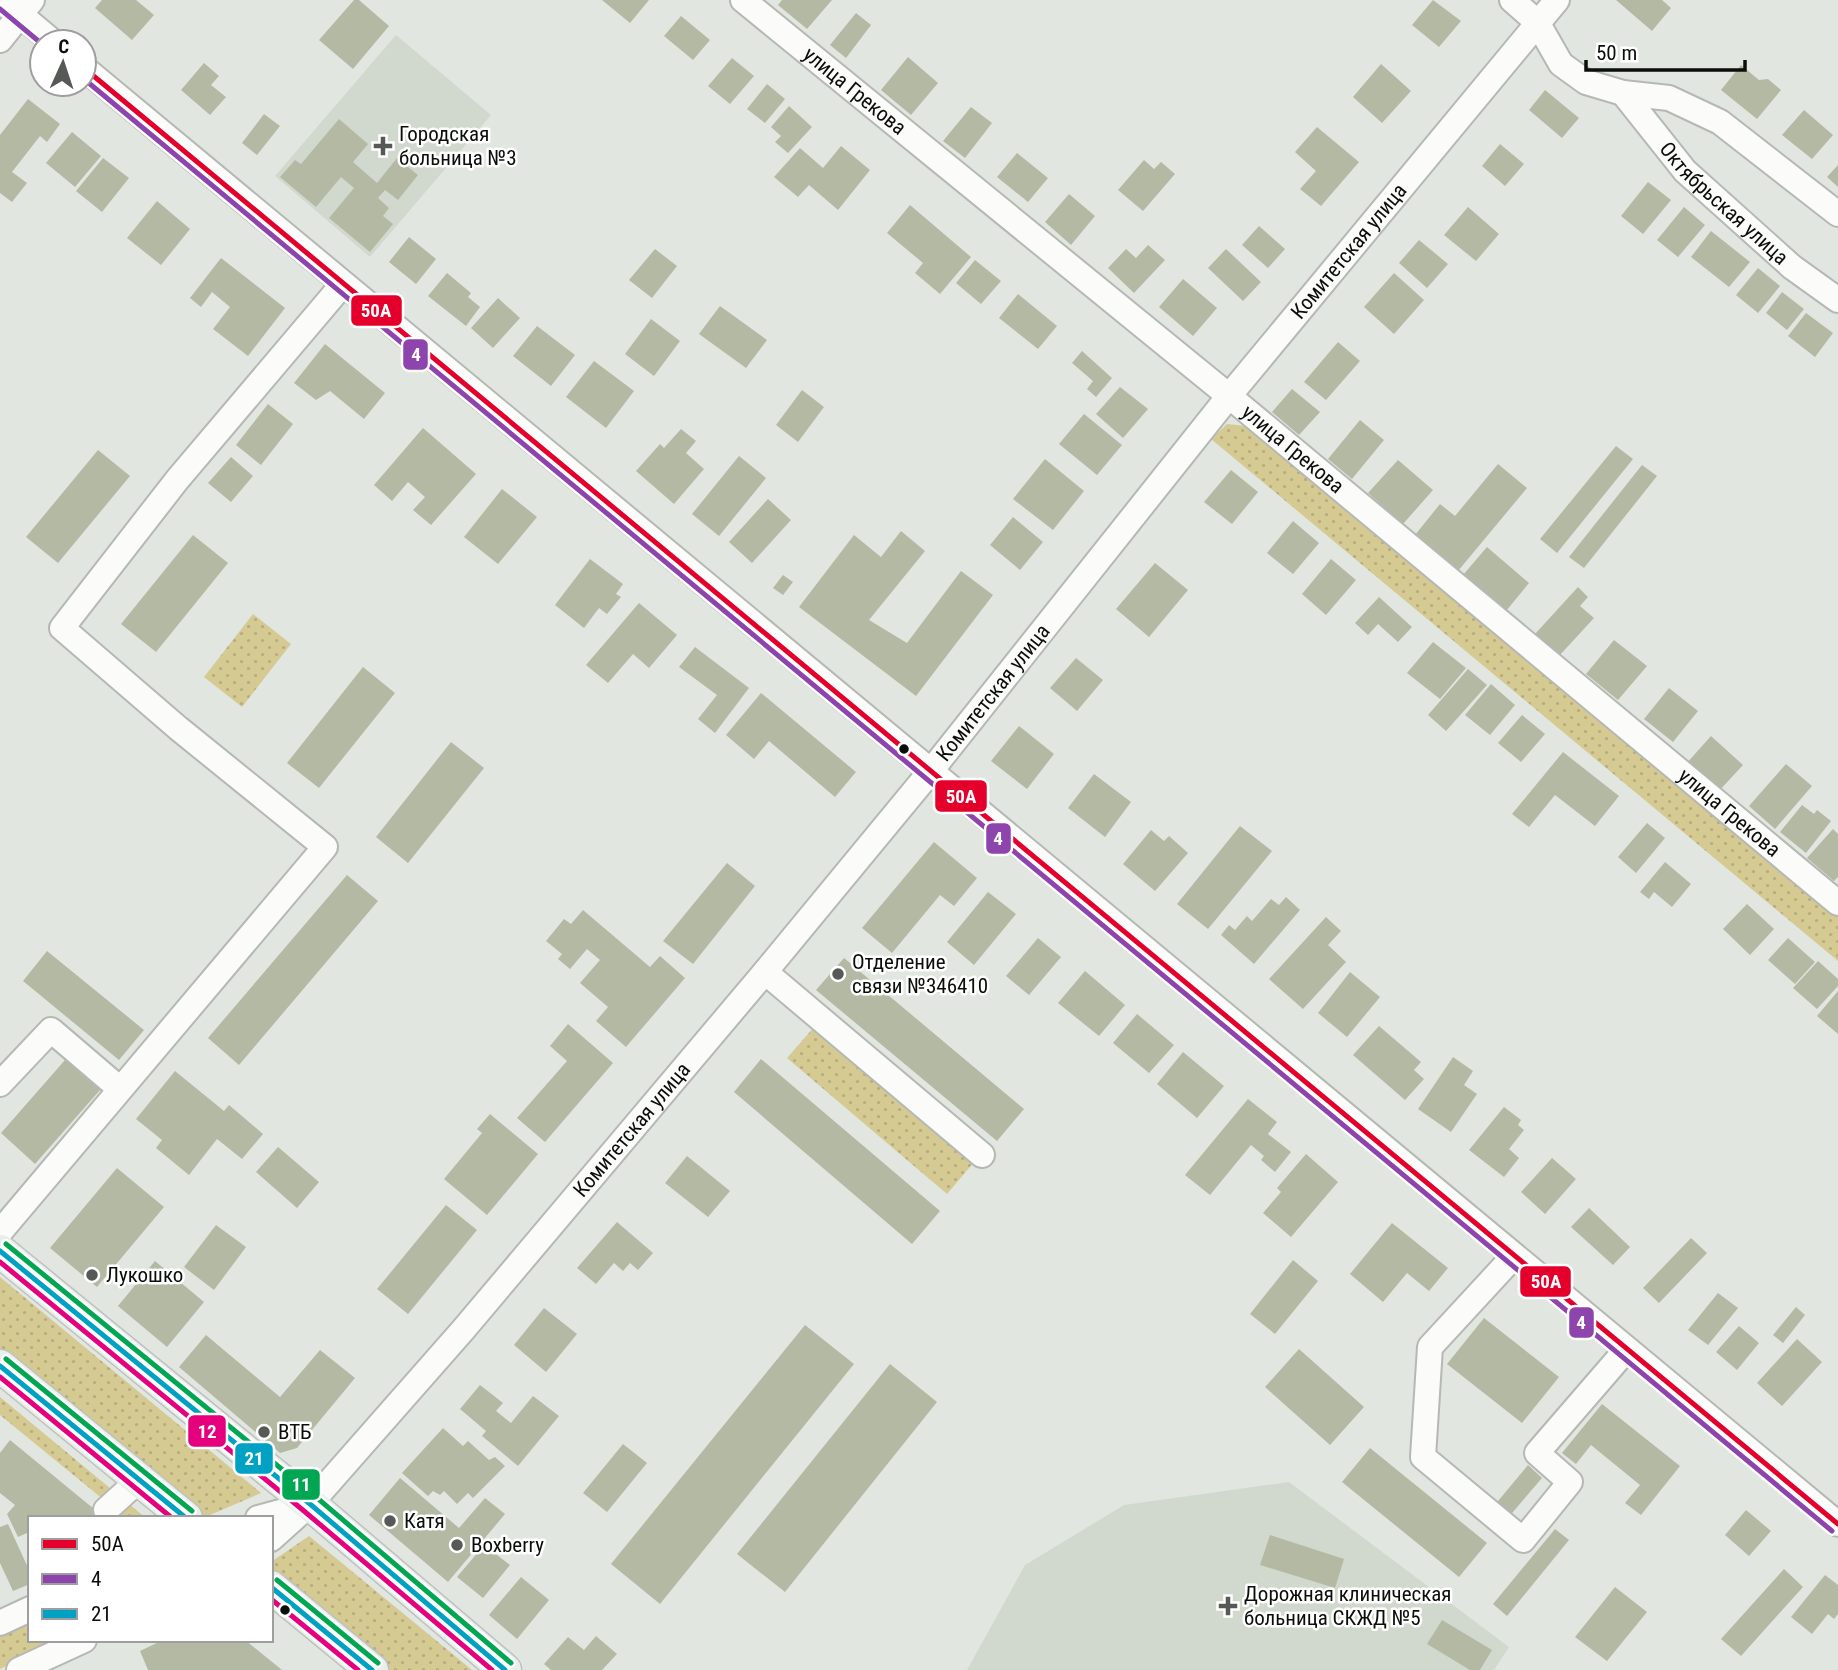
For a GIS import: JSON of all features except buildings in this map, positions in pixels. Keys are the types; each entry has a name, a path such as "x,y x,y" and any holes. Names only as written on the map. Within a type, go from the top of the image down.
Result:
{"main road":[{"path":"0,1251 310,1504 505,1670"},
{"path":"0,1366 184,1516"},
{"path":"273,1589 372,1670"}],"street":[{"name":"улица Грекова","path":"743,0 1229,396 1838,903"},
{"name":"Октябрьская улица","path":"1511,0 1537,22 1561,64 1586,82 1623,93 1669,98 1720,122 1838,215"},
{"name":"Комитетская улица","path":"273,1537 310,1504 463,1330 765,972 930,772 1229,396 1557,0"},
{"path":"0,40 18,5 40,28"},
{"path":"98,80 1838,1524"},
{"name":"Октябрьская улица","path":"1623,93 1685,171 1792,267 1838,300"},
{"path":"0,1232 325,847 178,728 62,628 177,480 343,284"},
{"path":"765,972 982,1155"},
{"path":"0,1084 51,1030 120,1089"},
{"path":"1514,1256 1430,1347 1423,1457 1523,1540 1570,1482 1537,1453 1626,1350"},
{"path":"106,1510 139,1480"},
{"path":"265,1516 310,1504"},
{"path":"0,1623 28,1610"},
{"path":"19,1670 80,1642"}],"shaded area":[{"name":"Городская больница №3","path":"396,35 491,115 370,257 275,176"},
{"path":"1227,424 1246,426 1838,916 1838,961 1211,439"},
{"path":"253,614 291,644 242,707 204,677"},
{"path":"815,1026 975,1161 947,1194 787,1058"},
{"path":"0,1277 261,1493 208,1516 185,1516 0,1364"},
{"path":"0,1397 144,1516 124,1516 0,1415"},
{"name":"Дорожная клиническая больница СКЖД №5","path":"1289,1482 1509,1647 1494,1670 967,1670 1025,1565 1124,1505"},
{"path":"309,1536 472,1670 388,1670 273,1577 273,1561"},
{"path":"28,1619 28,1642 58,1642 0,1669 0,1632"}],"transit line":[{"name":"4","path":"0,9 28,32"},
{"name":"50А","path":"98,80 1838,1524"},
{"name":"4","path":"98,91 1832,1531"},
{"name":"11","path":"6,1244 316,1497 511,1663"},
{"name":"21","path":"0,1251 310,1504 505,1670"},
{"name":"12","path":"0,1262 304,1511 492,1670"},
{"name":"11","path":"6,1359 192,1511"},
{"name":"21","path":"0,1366 184,1516"},
{"name":"12","path":"0,1377 170,1516"},
{"name":"11","path":"277,1580 378,1663"},
{"name":"21","path":"273,1589 372,1670"},
{"name":"12","path":"273,1601 358,1670"}],"place":[{"name":"Городская больница №3","path":"383,146"},
{"name":"Отделение связи №346410","path":"838,974"},
{"name":"Лукошко","path":"92,1275"},
{"name":"ВТБ","path":"264,1432"},
{"name":"Катя","path":"390,1521"},
{"name":"Boxberry","path":"457,1545"},
{"name":"Дорожная клиническая больница СКЖД №5","path":"1228,1606"}]}
